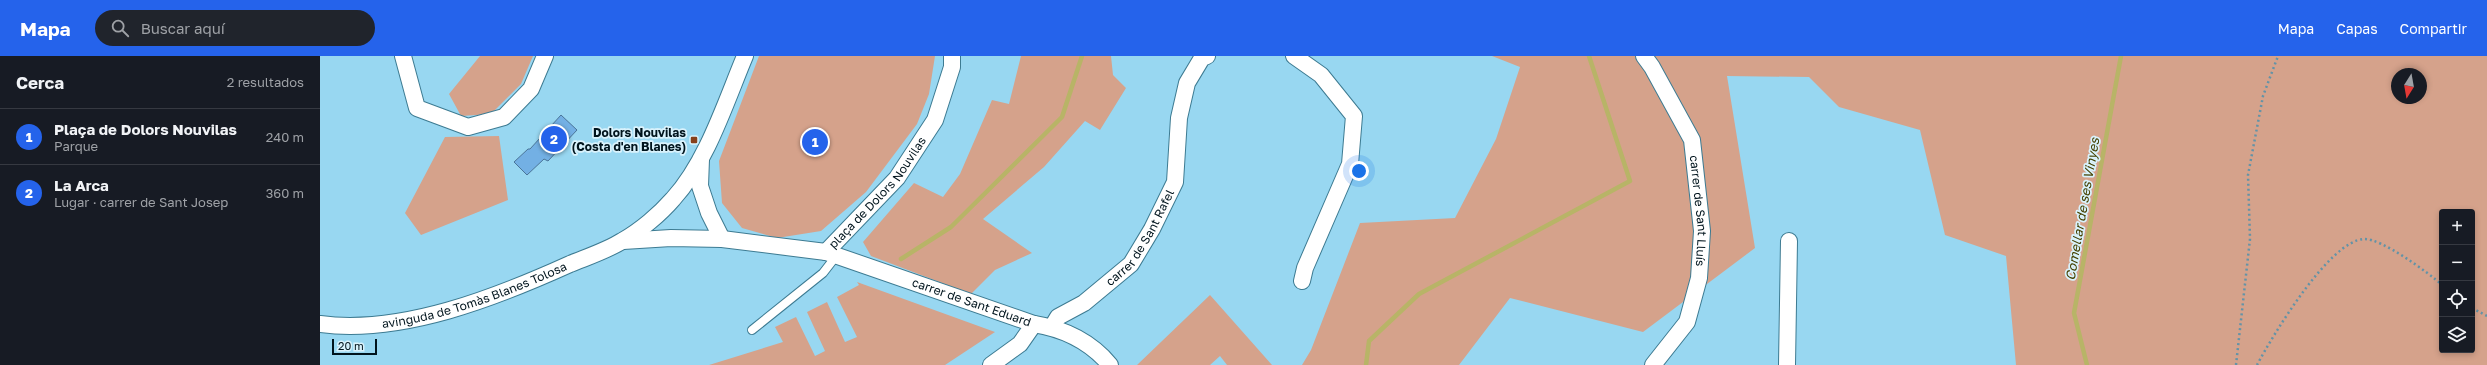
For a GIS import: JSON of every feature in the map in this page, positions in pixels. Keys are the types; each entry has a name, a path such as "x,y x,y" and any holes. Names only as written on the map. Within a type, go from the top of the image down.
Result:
{"street":[{"path":"403,56 417,108 468,127 504,117 531,89 544,56"},
{"path":"622,241 673,199 701,157 745,56"},
{"name":"plaça de Dolors Nouvilas","path":"622,241 671,238 722,239 831,254 897,178 935,120 952,66 952,56"},
{"name":"carrer de Sant Rafel","path":"1052,327 1058,317 1084,303 1131,264 1152,229 1175,182 1179,118 1187,83 1202,58 1207,56"},
{"path":"1294,56 1321,75 1354,116 1350,164 1304,268 1302,281"},
{"name":"carrer de Sant Lluís","path":"1644,56 1652,67 1692,140 1702,231 1699,278 1687,322 1653,365"},
{"path":"701,157 700,186 709,213 722,239"},
{"name":"avinguda de Tomàs Blanes Tolosa","path":"320,324 380,324 457,309 529,283 622,241"},
{"path":"1787,365 1789,241"},
{"name":"carrer de Sant Eduard","path":"831,254 1034,324 1052,327 1075,336 1097,349 1110,365"},
{"path":"991,365 1020,344 1034,324"}],"lane":[{"path":"752,330 823,273 831,254"}],"path":[{"path":"2236,365 2250,239 2248,175 2263,96 2278,56"},
{"path":"2257,365 2288,312 2338,250 2356,240 2367,239 2380,245 2425,269 2439,282"},
{"path":"2475,310 2487,316"}],"shaded area":[{"path":"480,56 533,56 521,84 491,114 461,116 449,94"},
{"path":"759,56 935,56 929,94 917,124 866,192 821,231 777,238 742,228 722,203 719,161"},
{"path":"1021,56 1111,56 1113,75 1126,88 1100,130 1085,121 1044,167 983,219 1032,253 995,270 971,294 871,256 863,242 914,183 943,197 960,174 992,100 1009,104"},
{"path":"1492,56 2487,56 2487,365 2016,365 2006,256 1945,235 1920,130 1839,107 1809,77 1727,76 1755,248 1643,332 1510,298 1459,365 1302,365 1311,350 1360,223 1455,218 1496,139 1520,67"},
{"path":"499,136 508,200 421,235 405,213 445,137"},
{"path":"857,282 995,332 945,365 709,365 783,342 775,327 796,317 815,356 825,351 807,312 827,302 845,342 857,337 837,297 859,285"},
{"path":"1210,295 1272,365 1227,365 1220,356 1210,365 1137,365"}],"building":[{"path":"561,115 577,130 548,161 544,159 527,175 514,162 528,149 530,149"}],"waterway":[{"path":"901,259 951,227 1062,117 1082,56"},
{"path":"1366,365 1369,341 1419,294 1630,181 1589,56"},
{"name":"Comellar de ses Vinyes","path":"2087,365 2074,313 2121,56"}],"place":[{"name":"La Arca","path":"554,139"},
{"name":"Dolors Nouvilas (Costa d'en Blanes)","path":"694,140"},
{"name":"Plaça de Dolors Nouvilas","path":"815,142"}]}
